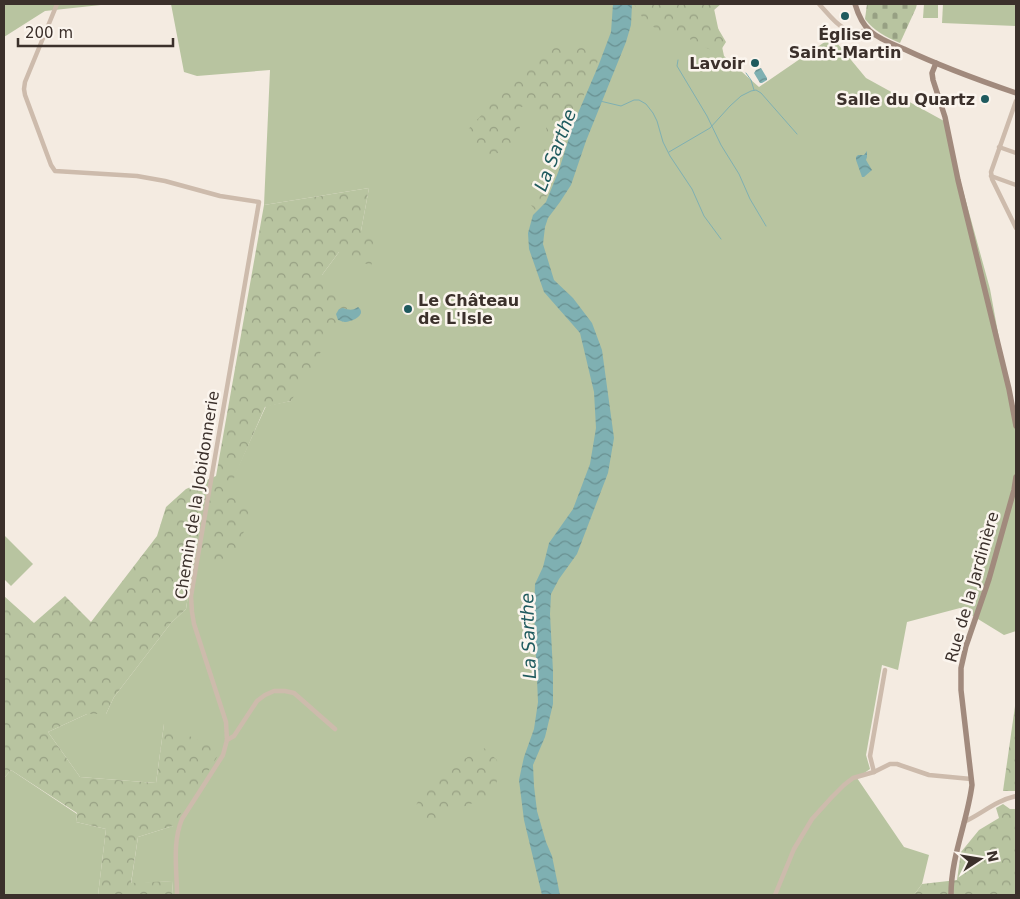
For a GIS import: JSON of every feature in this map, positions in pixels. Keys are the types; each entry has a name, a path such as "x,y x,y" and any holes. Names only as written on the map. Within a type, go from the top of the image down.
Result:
{"street":[{"name":"Chemin de la Jobidonnerie","path":"56,4 25,82 24,89 51,165 55,171 137,176 220,196 259,202 191,596 194,624 226,722 227,740 223,755 182,819 178,829 176,845 177,895"},
{"path":"819,4 834,21 844,28 856,32 869,30"},
{"path":"855,4 861,19 869,30 880,38 936,63 1016,93"},
{"path":"936,63 932,73 933,80 945,117 1016,426"},
{"path":"1016,101 991,172 991,176 1016,228"},
{"path":"999,147 1016,153"},
{"path":"991,176 1016,185"},
{"name":"Rue de la Jardinière","path":"951,895 955,855 970,798 971,779 961,690 961,668 966,646 989,579 1016,477"},
{"path":"874,772 870,756 884,670"},
{"path":"227,740 234,736 257,701 274,691 294,693 336,729"},
{"path":"775,895 794,849 812,820 844,785 853,778 874,772 890,764 896,764 929,775 971,779"},
{"path":"964,822 1001,800 1016,796"}],"green space":[{"path":"4,4 110,4 45,11 4,37"},
{"path":"171,4 713,4 724,56 759,87 832,37 866,78 944,121 990,289 1016,424 1016,631 1004,635 960,608 907,622 898,670 882,665 866,755 870,769 857,778 904,847 929,855 922,884 914,895 173,895 172,881 131,884 138,837 173,826 164,724 156,783 80,777 48,732 87,714 106,714 114,697 171,623 186,609 192,568 266,406 291,401 322,275 339,252 361,231 369,188 264,205 270,70 197,76 184,72"},
{"path":"634,4 721,4 714,10 713,20 726,42 719,53 686,37 662,33 644,20"},
{"path":"867,4 917,4 900,43 872,27 865,19"},
{"path":"924,4 938,4 938,18 923,18"},
{"path":"943,4 1016,4 1016,26 942,23"},
{"path":"580,42 600,56 570,128 544,202 535,210 530,204 531,184 548,139 545,121 538,108 524,106 519,108 521,120 519,132 512,148 503,152 478,154 463,135 541,53 558,43"},
{"path":"369,188 361,231 378,242 371,266 339,252 322,275 351,302 291,401 265,407 231,485 254,511 232,556 192,568 186,609 171,623 114,697 106,714 87,714 48,732 80,777 156,783 164,724 221,751 173,826 138,837 131,883 172,881 173,895 98,895 106,829 76,822 77,813 11,770 4,778 4,596 34,623 65,596 91,622 157,536 166,507 186,489 216,476 264,205"},
{"path":"4,535 33,564 11,586 4,579"},
{"path":"1016,699 1016,791 1003,791"},
{"path":"484,748 497,760 498,776 494,794 442,816 433,830 418,820 416,805 429,782"},
{"path":"11,770 77,814 76,822 106,829 98,895 4,895 4,778"},
{"path":"1003,804 1010,809 1016,809 1016,895 914,895 922,884 957,880 961,852 979,830 999,818 996,808"}],"water":[{"path":"613,4 632,4 631,25 571,185 548,218 543,244 554,280 573,298 592,323 602,350 614,438 608,473 577,554 551,594 553,704 545,737 533,765 537,811 552,856 560,895 542,895 524,820 519,780 524,757 534,729 538,702 534,612 535,584 543,567 549,543 573,509 590,464 596,428 594,392 580,333 544,292 529,249 528,233 533,215 546,202 559,170 573,125 611,32"},
{"path":"761,68 767,80 760,83 754,73"},
{"path":"867,151 866,160 872,170 862,177 856,157 864,155"},
{"path":"358,307 361,312 356,319 346,322 338,320 336,314 339,309 352,310"}],"waterway":[{"path":"678,60 677,66 707,116 766,226"},
{"path":"746,73 751,80 754,90"},
{"path":"669,152 710,128 741,96 756,90 761,93 797,134"},
{"path":"600,101 621,106 634,100 639,100 646,104 657,121 663,142 670,156 692,189 704,216 721,239"}],"place":[{"name":"Église Saint-Martin","path":"845,16"},
{"name":"Lavoir","path":"755,63"},
{"name":"Salle du Quartz","path":"985,99"},
{"name":"Le Château de L'Isle","path":"408,309"}],"water label":[{"name":"La Sarthe","path":"555,150"},
{"name":"La Sarthe","path":"528,636"}]}
